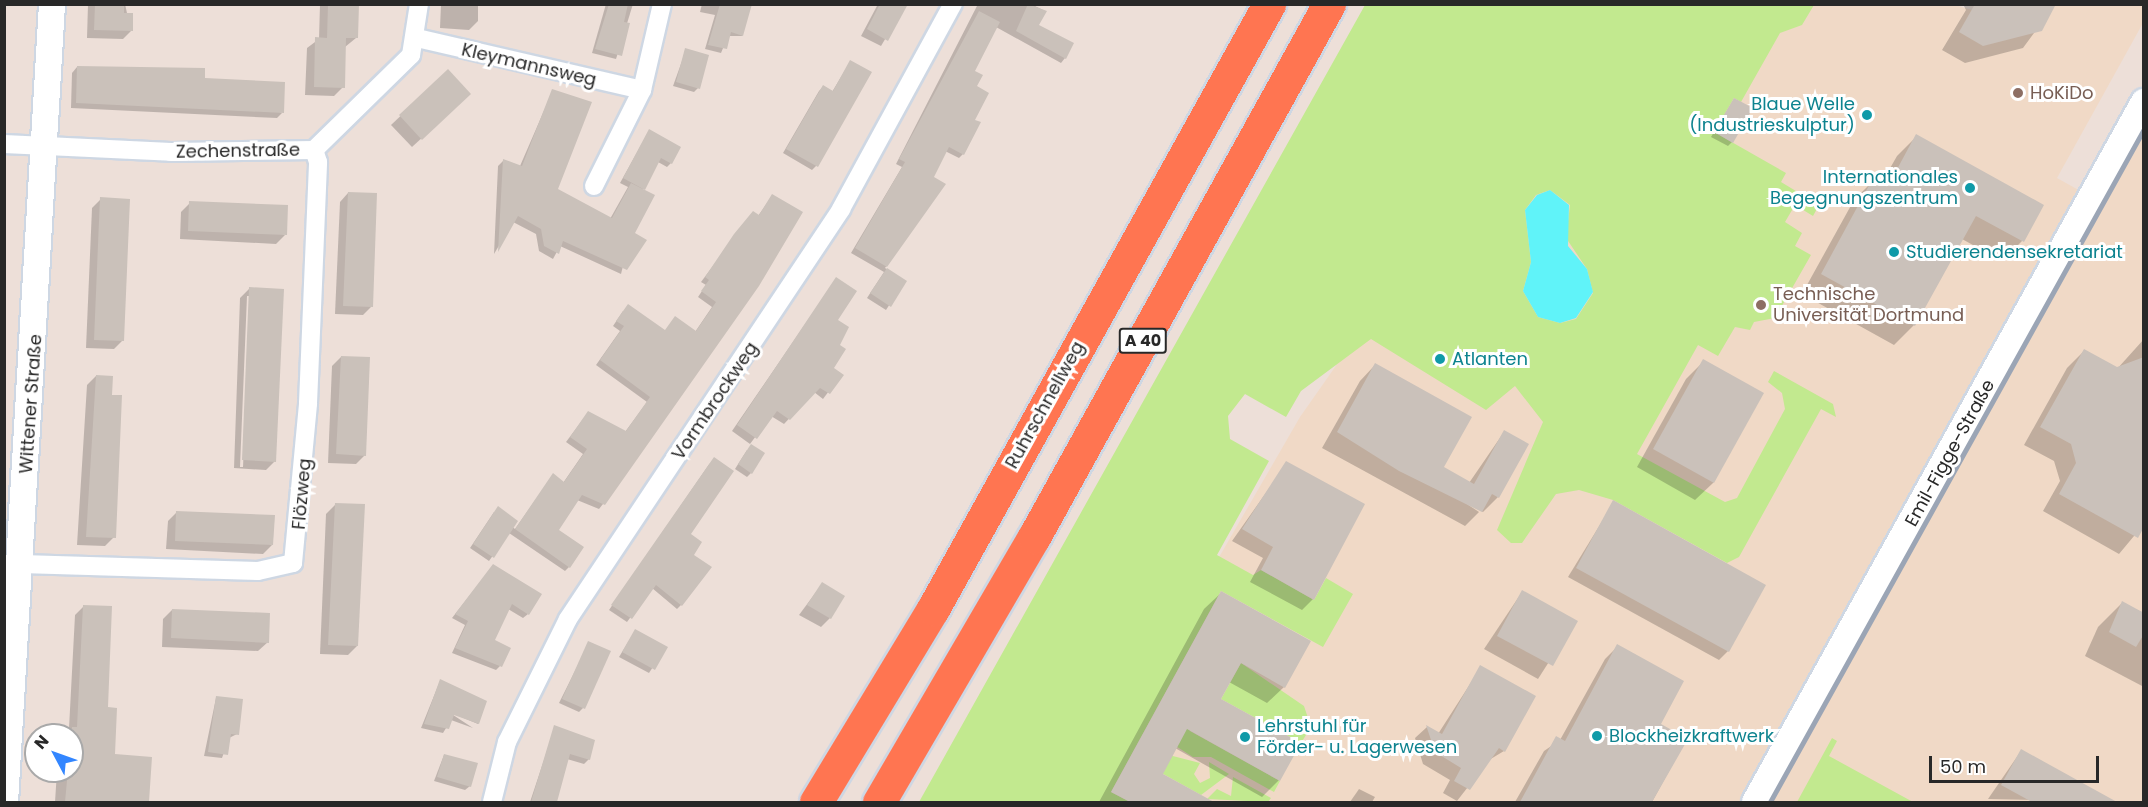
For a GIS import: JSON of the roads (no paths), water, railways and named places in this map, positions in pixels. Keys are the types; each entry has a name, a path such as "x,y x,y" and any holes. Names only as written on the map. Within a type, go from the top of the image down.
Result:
{"highway":[{"name":"Ruhrschnellweg","path":"816,802 933,609 1269,4"},
{"name":"A 40","path":"879,802 1034,537 1329,4"}],"main road":[{"name":"Wittener Straße","path":"5,802 47,145 52,4"},
{"name":"Emil-Figge-Straße","path":"1755,802 2144,102"}],"street":[{"name":"Zechenstraße","path":"4,144 171,152 314,150 411,55 417,38 419,4"},
{"path":"594,186 642,90 662,4"},
{"name":"Vormbrockweg","path":"492,802 507,742 568,619 835,218 953,4"},
{"name":"Kleymannsweg","path":"417,38 642,90"},
{"name":"Flözweg","path":"21,564 258,571 293,563 308,403 318,162 314,150"}],"water":[{"path":"1550,190 1569,205 1568,246 1587,269 1593,292 1576,318 1560,323 1538,317 1523,291 1531,262 1525,210 1537,195"}],"railway":[{"path":"1770,802 2144,129"}],"place":[{"name":"HoKiDo","path":"2018,93"},
{"name":"Blaue Welle (Industrieskulptur)","path":"1867,115"},
{"name":"Internationales Begegnungszentrum","path":"1970,188"},
{"name":"Studierendensekretariat","path":"1894,252"},
{"name":"Technische Universität Dortmund","path":"1761,305"},
{"name":"Atlanten","path":"1440,359"},
{"name":"Blockheizkraftwerk","path":"1597,736"},
{"name":"Lehrstuhl für Förder- u. Lagerwesen","path":"1245,737"}]}
